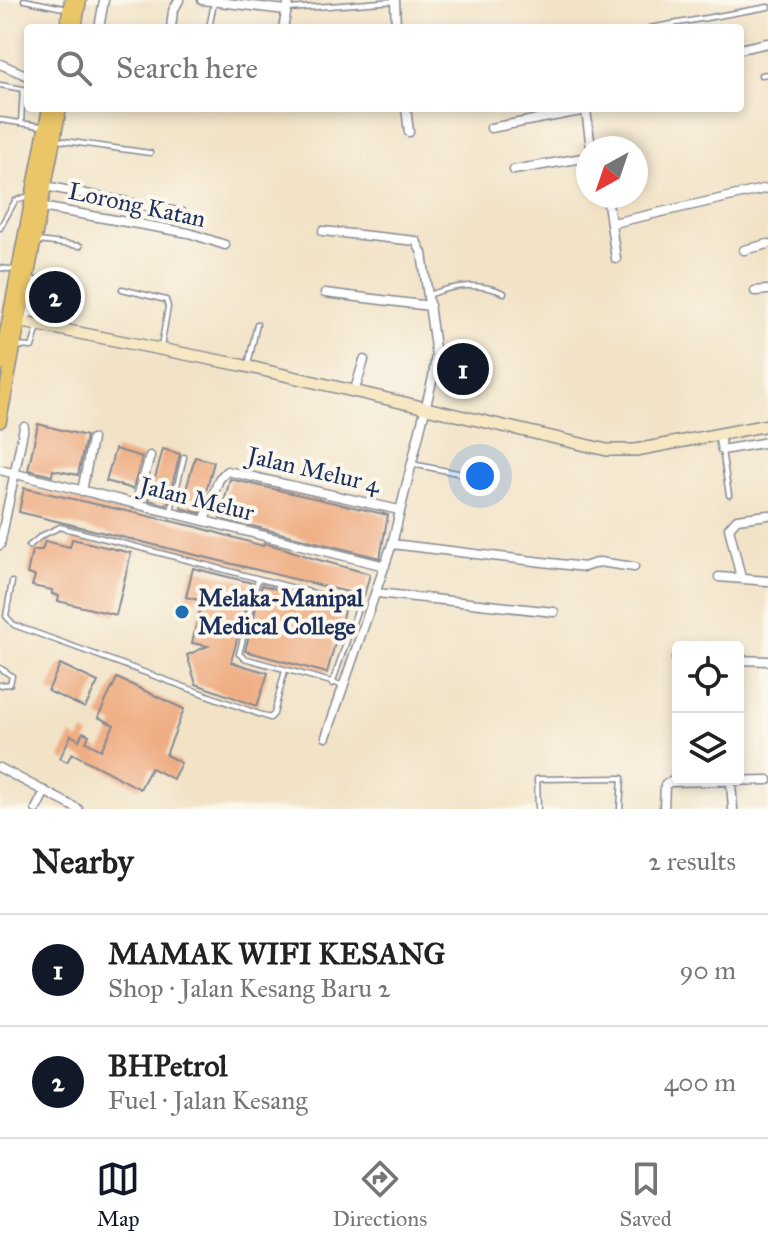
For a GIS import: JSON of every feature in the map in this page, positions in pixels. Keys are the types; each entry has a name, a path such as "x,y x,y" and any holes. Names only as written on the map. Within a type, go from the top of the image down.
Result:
{"main road":[{"path":"76,24 80,0"},
{"path":"0,421 15,346 23,274 25,197 38,125 46,112"},
{"path":"23,274 35,241 59,112"},
{"path":"0,365 17,323"}],"street":[{"path":"100,24 104,0"},
{"path":"171,24 173,11 179,0"},
{"path":"202,0 286,10"},
{"path":"284,24 289,0"},
{"path":"395,0 396,24"},
{"path":"744,48 768,43"},
{"path":"0,64 24,74"},
{"path":"406,112 409,132"},
{"path":"491,128 570,112"},
{"path":"585,112 589,136"},
{"path":"514,170 576,159"},
{"path":"45,186 182,213"},
{"path":"613,223 768,188"},
{"name":"Lorong Katan","path":"41,207 189,233 225,245"},
{"path":"610,208 616,259"},
{"path":"323,231 416,241 422,253 436,355 426,409 392,544 326,737"},
{"path":"744,250 768,244"},
{"path":"755,291 768,290"},
{"path":"325,293 430,306"},
{"path":"17,323 66,326 607,450 636,450 768,425"},
{"path":"354,393 364,360"},
{"path":"0,545 24,427"},
{"path":"719,435 722,450 768,442"},
{"path":"82,491 92,439"},
{"path":"136,504 150,456"},
{"name":"Jalan Melur","path":"0,470 385,566"},
{"name":"Jalan Melur 4","path":"204,521 219,479 227,471 399,510"},
{"path":"741,578 729,528 737,519 768,515"},
{"path":"392,544 584,567 599,562 634,567"},
{"path":"719,577 768,581"},
{"path":"377,593 554,612"},
{"path":"744,660 768,661"},
{"path":"0,768 78,809"},
{"path":"744,782 768,780"},
{"path":"664,809 665,785 672,782"},
{"path":"731,785 733,809"},
{"path":"36,809 45,791"}],"lane":[{"path":"24,0 67,6"},
{"path":"286,10 395,0"},
{"path":"210,24 214,1"},
{"path":"691,24 768,7"},
{"path":"761,75 768,74"},
{"path":"0,85 23,89 21,123"},
{"path":"0,120 38,125"},
{"path":"54,139 150,153"},
{"path":"0,228 6,213 25,197"},
{"path":"35,241 80,246"},
{"path":"1,268 72,289 66,326"},
{"path":"15,346 32,347 17,323 23,274"},
{"path":"429,295 452,286 490,287 504,293"},
{"path":"122,289 166,300 168,307 160,349"},
{"path":"247,367 257,324"},
{"path":"722,450 729,495"},
{"path":"171,513 184,457"},
{"path":"412,464 493,480"},
{"path":"29,546 60,527 357,606 332,684"},
{"path":"258,579 239,654 332,684 345,685"},
{"path":"12,582 6,616 14,625 270,718 274,714 285,670"},
{"path":"0,668 12,676 10,684 0,685"},
{"path":"538,809 537,779 622,778 620,809"}],"building":[{"path":"38,424 86,436 78,475 53,470 52,476 28,470"},
{"path":"115,449 142,457 133,489 106,481"},
{"path":"163,449 180,454 167,505 149,500"},
{"path":"195,457 214,462 200,513 181,508"},
{"path":"230,479 388,515 380,558 220,518"},
{"path":"24,488 197,527 263,546 264,543 370,574 364,596 19,512"},
{"path":"72,539 131,553 116,615 58,601 59,596 52,594 52,590 32,586 35,576 27,574 32,550 42,550 45,541 70,547"},
{"path":"193,568 252,583 231,662 268,673 257,706 196,684 187,655 208,646 192,643 202,601 186,597"},
{"path":"262,585 345,607 327,673 245,651"},
{"path":"60,664 98,682 85,708 48,691"},
{"path":"117,678 184,709 166,755 181,763 173,779 151,768 140,789 72,753 67,762 60,758 71,735 79,740 83,732 89,735 86,742 101,750 114,725 98,717"}],"place":[{"name":"BHPetrol","path":"55,297"},
{"name":"MAMAK WIFI KESANG","path":"463,369"},
{"name":"Melaka-Manipal Medical College","path":"182,612"}]}
